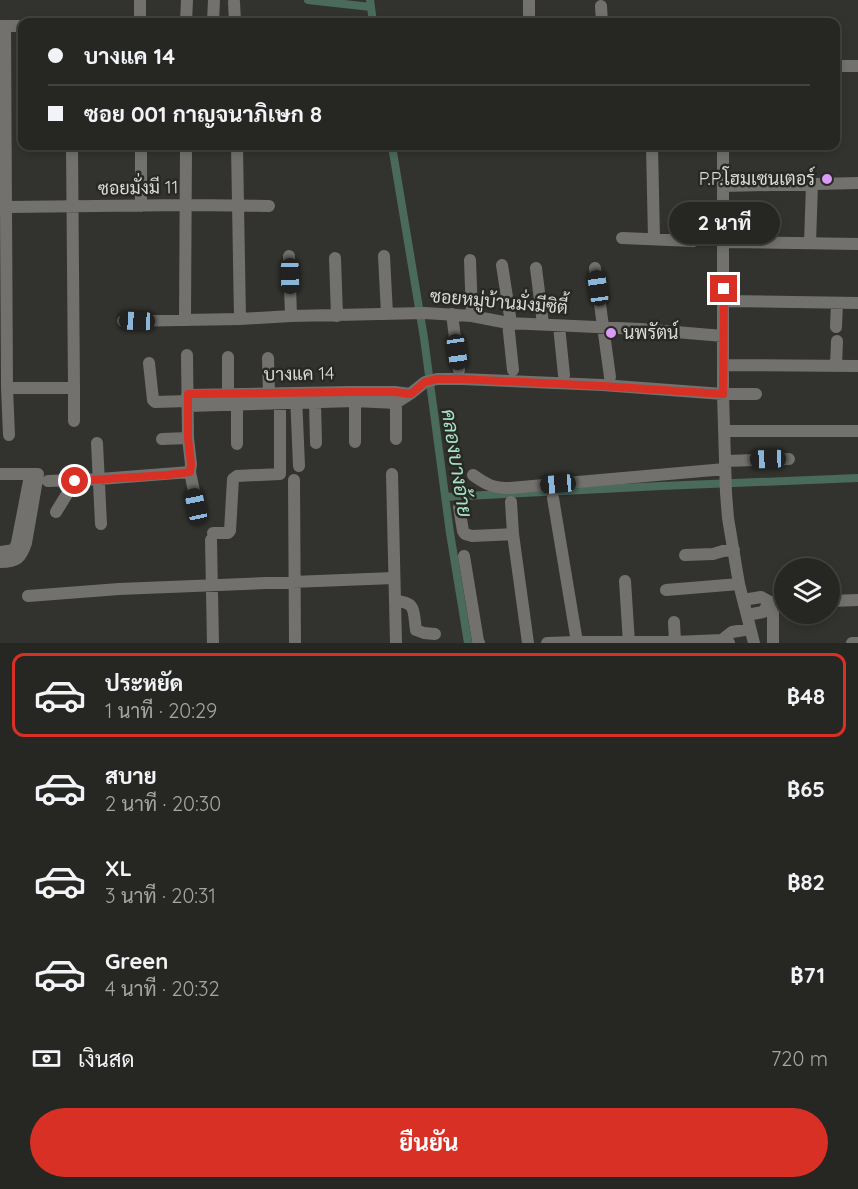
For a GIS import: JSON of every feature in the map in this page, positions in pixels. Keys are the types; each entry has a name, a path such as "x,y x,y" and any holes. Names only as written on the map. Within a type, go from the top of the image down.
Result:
{"street":[{"path":"140,0 141,18"},
{"path":"186,18 187,0"},
{"path":"213,18 214,0"},
{"path":"528,0 530,18"},
{"path":"234,2 235,18"},
{"path":"601,6 602,18"},
{"path":"9,435 2,26 18,26"},
{"path":"840,66 858,66"},
{"path":"72,150 74,421"},
{"path":"141,150 141,206"},
{"path":"185,320 186,150"},
{"path":"237,150 240,319"},
{"path":"652,150 654,239"},
{"path":"723,150 725,465 728,518 739,584 753,643 748,643"},
{"path":"723,186 858,183"},
{"path":"810,243 812,184"},
{"name":"ซอยมั่งมี 11","path":"6,207 270,206"},
{"path":"622,238 693,241"},
{"path":"724,242 858,244"},
{"path":"289,256 291,316"},
{"path":"384,256 387,314"},
{"path":"335,258 337,316"},
{"path":"470,260 472,316"},
{"path":"502,265 513,370"},
{"path":"536,268 543,324"},
{"path":"595,268 610,377"},
{"path":"724,301 858,303"},
{"path":"836,327 837,303"},
{"path":"452,314 459,370"},
{"name":"ซอยหมู่บ้านมั่งมีซิตี้","path":"123,321 452,314 509,323 640,329 723,336"},
{"path":"559,326 564,375"},
{"path":"836,366 837,341"},
{"path":"187,355 190,472 196,506"},
{"path":"228,357 228,393"},
{"path":"268,358 269,393"},
{"path":"148,363 155,402 188,400"},
{"path":"723,365 858,366"},
{"name":"บางแค 14","path":"188,400 237,404 280,404 296,398 396,398 411,394 431,380 461,379 723,394"},
{"path":"7,388 74,388"},
{"name":"บางแค 14","path":"188,400 228,393 269,393 315,402 352,398"},
{"path":"723,394 756,394"},
{"path":"296,398 299,466"},
{"path":"352,398 355,442"},
{"path":"396,398 396,439"},
{"path":"315,402 316,443"},
{"path":"237,404 237,444"},
{"path":"213,643 212,537 230,531 233,479 237,476 280,474 280,404"},
{"path":"724,431 858,431"},
{"path":"162,439 188,438"},
{"path":"97,443 101,524"},
{"path":"473,475 497,488 510,488 789,459"},
{"path":"0,474 75,481 190,472"},
{"path":"392,474 396,643"},
{"path":"0,482 36,479"},
{"path":"0,552 14,550 36,479"},
{"path":"0,562 16,560 22,554 26,543 36,479"},
{"path":"294,480 295,643"},
{"path":"56,512 75,481"},
{"path":"553,498 577,642"},
{"path":"511,502 513,534 528,643"},
{"path":"459,507 465,534 472,536 513,534"},
{"path":"684,555 713,554 734,550"},
{"path":"465,556 479,643"},
{"path":"28,596 118,589 394,578"},
{"path":"625,581 629,643"},
{"path":"666,590 739,584"},
{"path":"743,600 761,597 774,601"},
{"path":"840,601 858,600"},
{"path":"395,601 410,604 416,630 435,634"},
{"path":"747,615 763,612 774,604"},
{"path":"674,622 675,642"},
{"path":"773,643 774,624"},
{"path":"547,643 725,641 732,632 750,629"},
{"path":"852,643 858,643"}],"waterway":[{"path":"308,0 371,7"},
{"name":"คลองบางอ้าย","path":"370,0 372,18"},
{"name":"คลองบางอ้าย","path":"393,150 424,338 450,533 468,643"},
{"path":"446,497 858,478"}],"place":[{"name":"P.P.โฮมเซนเตอร์","path":"827,179"},
{"name":"นพรัตน์","path":"611,333"}],"route":[{"path":"75,481 190,472 188,394 350,392 411,394 425,382 437,379 723,394 724,289"}]}
